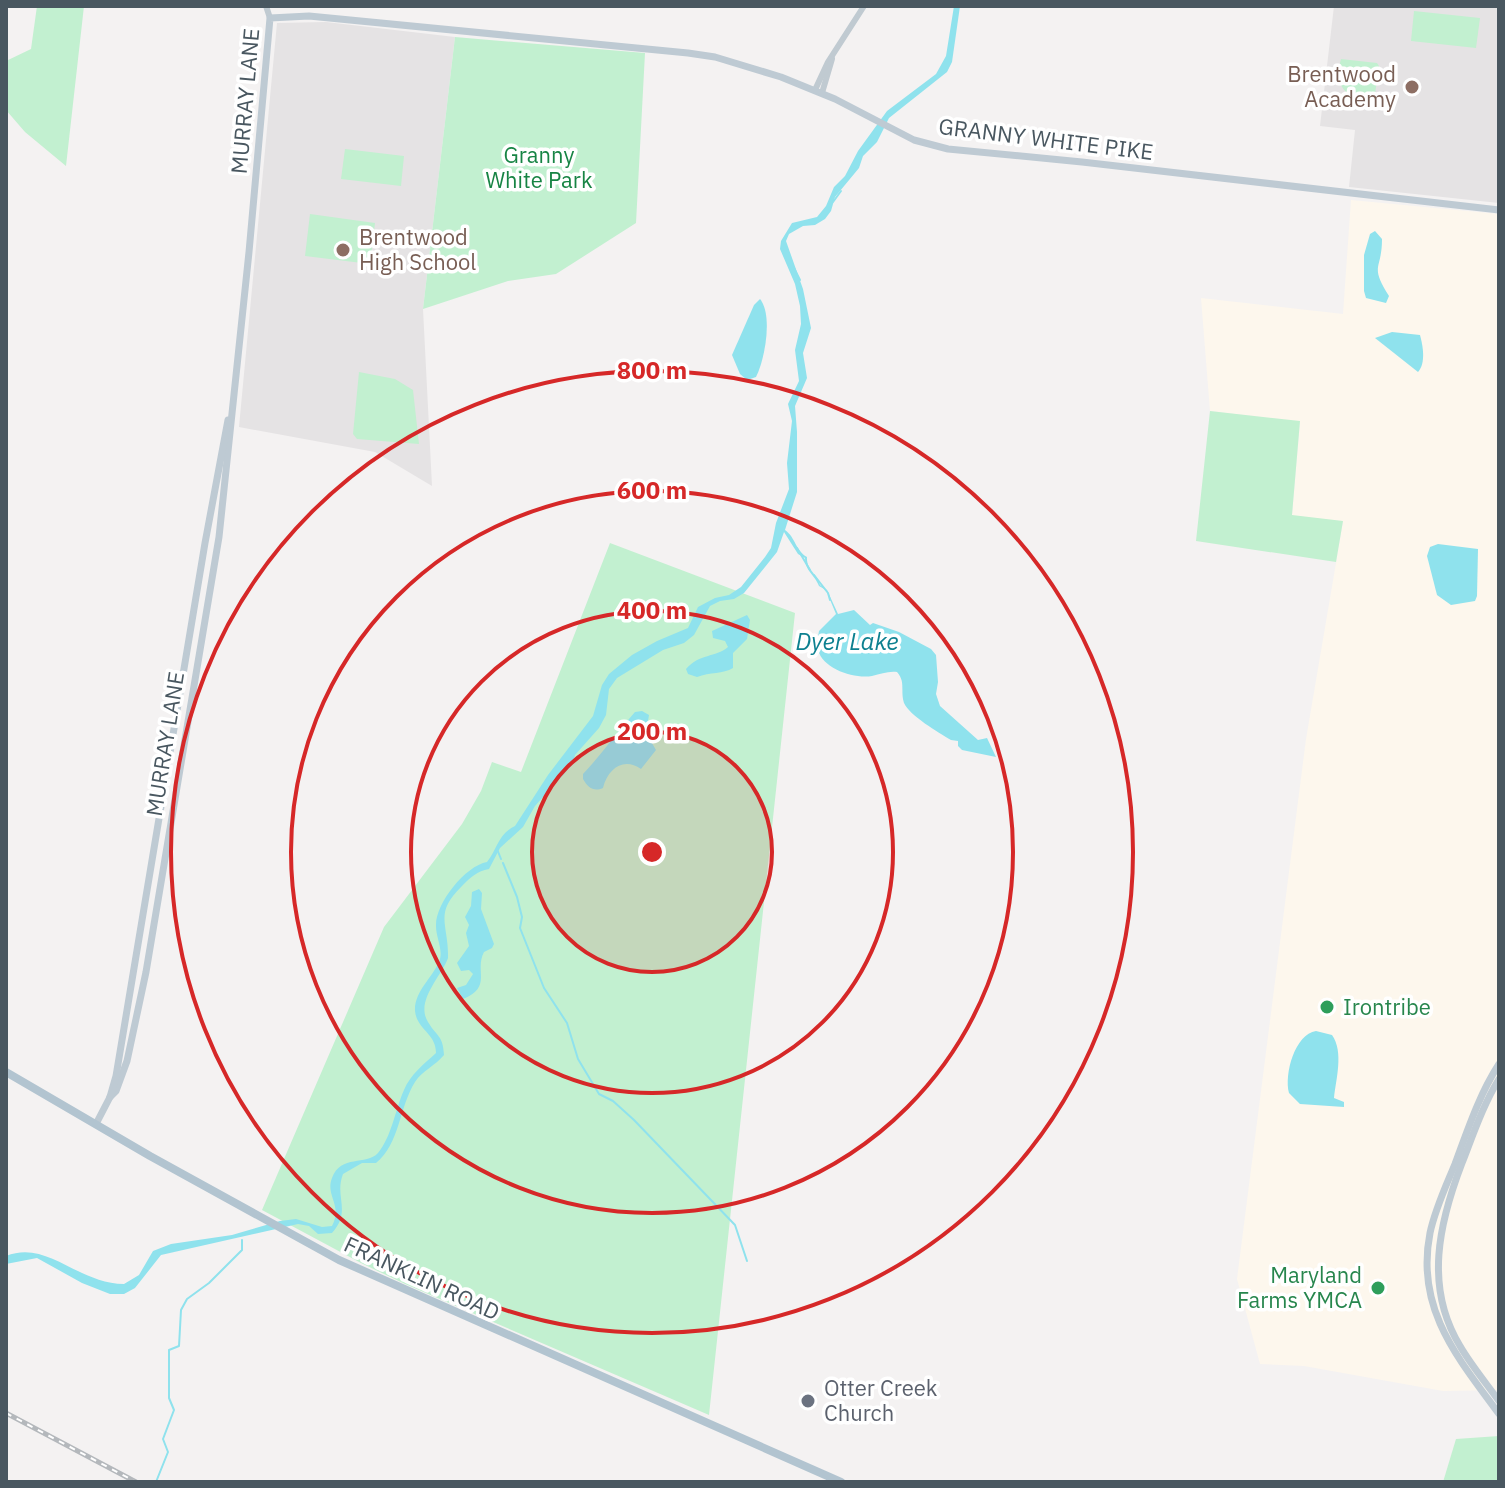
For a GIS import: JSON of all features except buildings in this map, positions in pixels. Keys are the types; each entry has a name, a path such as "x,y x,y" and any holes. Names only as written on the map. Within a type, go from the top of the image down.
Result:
{"main road":[{"name":"GRANNY WHITE PIKE","path":"270,18 307,16 688,53 740,64 819,91 896,132 933,146 964,152 1092,163 1499,210"},
{"name":"MURRAY LANE","path":"110,1097 116,1091 127,1061 146,972 219,537 258,166 270,18"},
{"name":"MURRAY LANE","path":"96,1124 110,1097 118,1063 206,533 234,391"},
{"path":"1499,1064 1480,1097 1456,1171 1439,1235 1438,1279 1459,1353 1499,1401"},
{"name":"FRANKLIN ROAD","path":"6,1072 300,1240 442,1307 841,1482"},
{"path":"1499,1079 1430,1233 1430,1287 1438,1320 1499,1414"},
{"path":"1430,1233 1439,1235"},
{"path":"1438,1320 1447,1317"}],"street":[{"name":"MURRAY LANE","path":"266,6 270,18"},
{"path":"819,91 832,59 864,6"}],"shaded area":[{"name":"Brentwood Academy","path":"1334,6 1499,6 1499,203 1349,187 1355,130 1320,126"},
{"name":"Brentwood High School","path":"326,22 455,37 423,309 432,486 375,452 239,427 277,23"},
{"path":"1351,200 1499,214 1499,1390 1443,1391 1304,1366 1260,1364 1237,1279 1306,739 1343,522 1292,516 1300,422 1210,411 1201,298 1343,314"}],"green space":[{"path":"37,6 84,6 66,166 25,132 6,110 6,61 31,49"},
{"path":"1414,11 1480,18 1476,48 1411,41"},
{"name":"Granny White Park","path":"455,37 645,53 636,223 556,274 508,281 423,309"},
{"path":"1341,59 1377,63 1374,101 1356,98 1344,90 1339,77"},
{"path":"345,149 404,156 401,186 341,179"},
{"path":"310,214 375,223 370,264 305,256"},
{"path":"359,372 395,379 413,390 419,444 357,439 353,434"},
{"path":"1210,411 1300,421 1292,515 1343,521 1336,562 1196,541"},
{"path":"610,543 795,613 709,1415 405,1284 262,1210 384,927 462,824 481,791 492,762 521,772"},
{"path":"1499,1436 1499,1482 1443,1482 1456,1439"}],"water":[{"name":"Dyer Lake","path":"954,6 960,6 952,62 947,72 889,118 877,142 863,156 859,168 835,197 825,219 815,225 803,226 789,234 786,241 803,289 811,328 803,353 807,378 795,406 797,492 785,530 807,557 810,569 827,590 838,614 854,610 870,625 873,623 899,632 931,649 936,655 936,694 940,706 978,740 987,738 996,757 962,750 958,741 951,740 912,713 904,703 897,672 857,676 840,671 821,657 817,648 819,631 836,614 826,590 819,586 807,566 805,558 798,554 784,532 777,552 744,593 710,606 694,635 684,643 663,650 617,678 609,689 606,715 599,728 575,755 572,765 535,806 523,827 500,848 489,869 474,875 453,896 444,920 448,958 430,989 425,1006 428,1022 441,1040 444,1055 415,1082 395,1136 384,1155 376,1163 362,1163 343,1174 341,1218 332,1233 318,1234 309,1226 298,1224 161,1255 135,1288 124,1294 110,1294 82,1283 37,1258 6,1264 6,1256 21,1252 35,1253 92,1277 124,1284 139,1275 153,1251 171,1244 232,1235 296,1219 322,1227 332,1226 336,1212 330,1184 336,1171 347,1163 378,1153 387,1139 407,1085 436,1053 433,1041 416,1017 415,1004 440,958 436,926 440,907 446,897 461,878 487,862 501,838 515,826 548,775 593,716 602,685 609,674 632,655 688,628 698,607 741,587 771,548 776,523 789,489 787,463 792,421 788,404 799,381 795,350 801,324 795,284 780,249 781,241 792,223 817,217 826,206 834,187 845,176 858,151 887,111 936,74 946,56"},
{"path":"1375,231 1382,239 1378,272 1389,296 1386,303 1366,298 1364,291 1364,255 1370,234"},
{"path":"760,299 766,315 765,349 756,377 747,380 740,374 732,355 754,305"},
{"path":"1392,332 1420,335 1423,359 1418,372 1375,338"},
{"path":"1438,544 1478,549 1475,601 1451,605 1437,595 1427,556 1430,547"},
{"path":"747,615 750,620 747,639 733,653 733,668 697,677 688,674 686,669 691,664 728,647 725,641 713,638 712,631"},
{"path":"642,711 649,715 646,733 656,750 641,769 623,764 613,770 603,788 597,790 589,787 583,774 635,712"},
{"path":"479,889 482,893 481,909 494,944 481,959 478,989 463,999 457,988 466,985 473,974 469,970 461,971 457,963 469,946 466,933 469,925 465,917 471,906 472,892"},
{"path":"1316,1031 1332,1035 1336,1042 1338,1066 1334,1098 1344,1102 1344,1107 1300,1104 1289,1093 1288,1076 1293,1056 1302,1039"}],"waterway":[{"path":"833,202 841,191"},
{"path":"794,268 800,280"},
{"path":"797,548 810,570"},
{"path":"814,575 830,600"},
{"path":"497,849 501,859"},
{"path":"503,863 517,897 522,917 520,928 544,988 567,1023 578,1059 599,1094 613,1101 634,1120 735,1225 747,1261"},
{"path":"156,1482 168,1452 163,1439 174,1410 169,1398 169,1350 179,1346 181,1310 187,1299 209,1283 242,1250 242,1240"}],"railway":[{"path":"6,1413 136,1482"}],"place":[{"name":"Brentwood Academy","path":"1412,87"},
{"name":"Brentwood High School","path":"343,250"},
{"name":"Irontribe","path":"1327,1007"},
{"name":"Maryland Farms YMCA","path":"1378,1288"},
{"name":"Otter Creek Church","path":"808,1401"}]}
